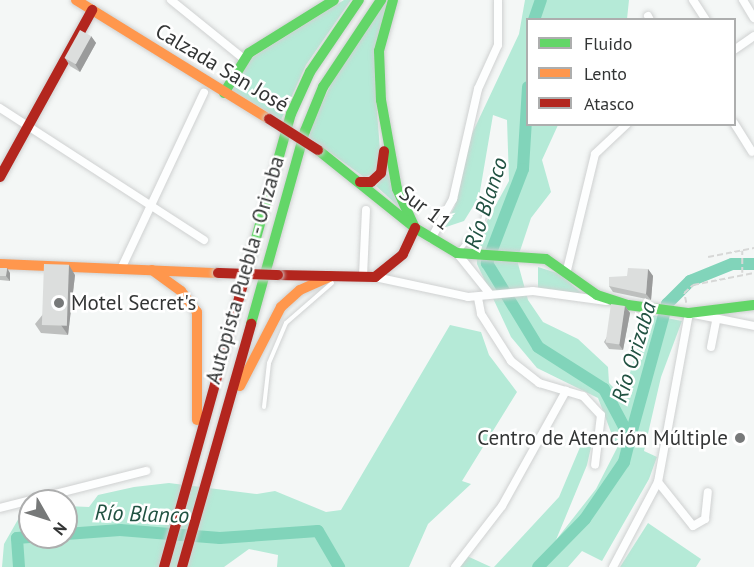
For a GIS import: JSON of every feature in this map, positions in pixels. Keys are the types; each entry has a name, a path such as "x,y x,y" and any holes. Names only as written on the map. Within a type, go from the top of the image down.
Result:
{"main road":[{"name":"Calzada San José","path":"76,0 94,5 224,93 318,150"},
{"path":"224,93 243,58 334,0"},
{"name":"Autopista Puebla - Orizaba","path":"164,567 291,114 310,72 359,0"},
{"name":"Autopista Puebla - Orizaba","path":"182,567 305,131 323,87 381,0"},
{"path":"360,182 374,181 383,168 380,51 393,0"},
{"path":"0,177 94,5"},
{"path":"381,100 397,189 415,228 403,254"},
{"name":"Sur 11","path":"318,150 415,228 457,253 529,254 567,270 613,301 652,308 688,313 754,305"},
{"path":"0,264 375,277 403,254 429,238"},
{"path":"152,270 188,298 199,320 193,462"},
{"path":"214,453 240,386 281,307 300,290 335,276"}],"street":[{"path":"171,0 243,58"},
{"path":"429,238 453,199 478,89 498,45 498,0"},
{"path":"693,0 705,18"},
{"path":"742,0 754,18"},
{"path":"736,49 754,36"},
{"path":"121,269 204,93"},
{"path":"0,108 151,208 204,240"},
{"path":"736,125 752,152"},
{"path":"567,270 595,154 625,126"},
{"path":"363,276 366,210"},
{"path":"457,253 490,293"},
{"path":"375,277 477,298 490,293 523,291 613,301"},
{"path":"477,298 481,314 511,361 539,383 583,396 601,415 595,465"},
{"path":"613,567 658,482 688,313 716,321 754,326"},
{"path":"711,347 716,321"},
{"path":"455,567 502,506 566,391"},
{"path":"0,508 146,471"},
{"path":"658,482 693,526 702,524 708,492"}],"lane":[{"path":"457,253 482,223 495,180"},
{"path":"264,407 269,363 286,323 335,276"}],"path":[{"path":"708,257 754,249"},
{"path":"742,250 742,274"},
{"path":"688,313 686,290 742,274 754,273"}],"green space":[{"path":"344,0 351,0 306,65 281,120 231,90 251,58"},
{"path":"387,0 375,85 381,163 378,172 364,177 307,136 335,75"},
{"path":"525,0 629,0 627,18 526,18 526,126 558,126 542,160 551,192 531,218 517,260 528,300 543,322 578,339 608,367 609,383 623,397 647,314 682,321 661,377 644,451 657,457 649,479 602,561 582,551 568,567 494,567 559,497 586,433 594,434 587,465 556,540 596,489 617,448 598,398 537,368 511,337 477,264 477,239 509,181 507,120 493,115 479,197 464,221 443,228 455,206 470,138 519,34"},
{"path":"387,173 408,215 376,186"},
{"path":"538,267 560,274 586,297 538,291"},
{"path":"450,325 481,332 489,355 517,392 462,481 471,484 428,524 409,567 277,567 278,555 249,549 224,567 2,567 4,544 18,520 18,549 78,549 78,507 89,507 98,495 134,487 169,483 257,494 275,491 326,512 341,510"},
{"path":"648,523 701,559 696,567 620,567"},
{"path":"467,556 491,567 458,567"}],"building":[{"path":"80,30 91,36 76,64 64,58"},
{"name":"Motel Secret's","path":"44,264 69,265 67,326 42,325"},
{"path":"0,268 7,268 6,276 0,276"},
{"path":"628,268 648,269 646,294 609,286 609,277 627,276"},
{"path":"611,304 625,306 619,345 606,343"}],"waterway":[{"name":"Río Blanco","path":"535,18 541,0"},
{"name":"Río Blanco","path":"526,120 523,169 487,263 538,347 604,389 630,438 624,462 585,519 538,567"},
{"name":"Río Orizaba","path":"630,438 667,304 690,281 732,264 754,264"},
{"name":"Río Blanco","path":"78,533 120,530 220,538 318,531 339,567"},
{"name":"Río Blanco","path":"18,538 19,567"}],"traffic: fast":[{"path":"224,93 249,53 334,0"},
{"path":"251,256 291,114 310,72 359,0"},
{"path":"251,324 305,131 323,87 381,0"},
{"path":"393,0 379,51 381,100 397,189 415,228"},
{"path":"318,150 415,228 457,253 546,259 597,295 628,305 689,313 754,305"}],"traffic: slow":[{"path":"76,0 269,119"},
{"path":"0,264 218,273"},
{"path":"152,270 181,291 197,312 197,420"},
{"path":"240,386 281,307 300,290 331,276"}],"traffic: jam":[{"path":"0,177 92,10"},
{"path":"269,119 318,150"},
{"path":"360,182 371,182 381,173 384,151"},
{"path":"278,275 375,277 403,254 415,228"},
{"path":"164,567 251,256"},
{"path":"218,273 278,275"},
{"path":"182,567 251,324"}],"place":[{"name":"Motel Secret's","path":"59,303"},
{"name":"Centro de Atención Múltiple","path":"740,438"}]}
